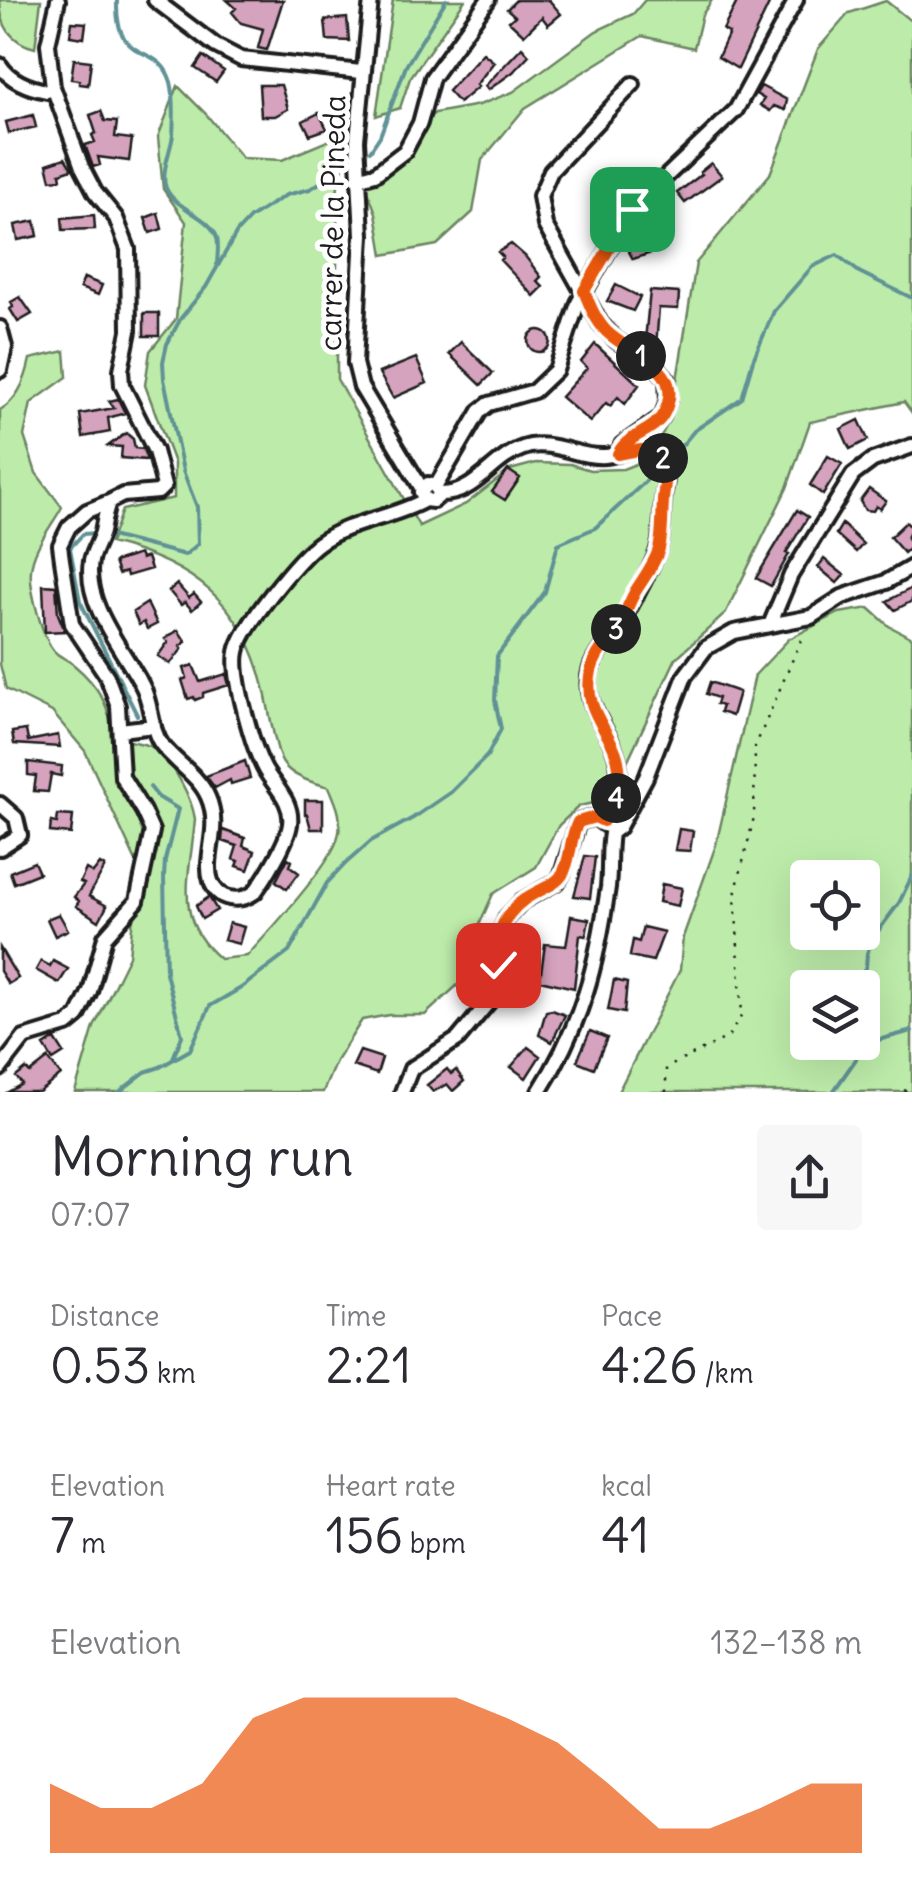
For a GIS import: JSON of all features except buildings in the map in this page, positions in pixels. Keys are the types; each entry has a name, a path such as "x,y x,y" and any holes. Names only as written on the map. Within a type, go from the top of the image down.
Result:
{"street":[{"path":"0,1070 24,1038 67,1025 78,1016 90,991 104,937 137,901 152,831 122,777 118,706 110,683 72,624 60,545 62,536 77,518 123,494 158,492 164,486 149,438 122,385 129,330 128,249 116,218 95,192 82,167 53,87 48,44 58,0"},
{"path":"155,0 216,46 241,59 361,72"},
{"name":"carrer de la Pineda","path":"371,0 361,72 357,179 362,254 356,376 431,492"},
{"path":"357,179 375,174 405,150 420,123 432,78 488,0"},
{"path":"431,492 480,411 488,404 534,390 556,370 584,291 632,209 736,110 796,0"},
{"path":"0,65 5,73 30,86 47,91 53,87"},
{"path":"618,454 622,445 662,417 668,401 668,384 655,365 607,332 545,225 540,204 542,186 550,171 633,84"},
{"path":"0,328 5,347 0,370"},
{"path":"109,502 90,568 98,605 142,685 162,745 210,800 215,824 210,871 213,884 230,898 250,896 260,885 290,824 289,808 264,767 237,671 240,640 300,561 322,541 356,523 431,492 459,493 524,448 546,446 588,455 644,448 655,450 664,460 668,473 658,550 622,622 598,652 591,670 592,703 616,748 621,769 607,827 610,869 593,978 565,1050 539,1092"},
{"path":"770,625 791,575 853,475 873,460 912,446"},
{"path":"402,1092 412,1069 458,1040 493,996 500,976 495,945 508,917 522,901 558,880 578,822 595,817 607,827 619,827 646,777 678,694 695,660 706,648 734,632 814,615 842,597 886,582 912,567"},
{"path":"120,730 154,726"},
{"path":"0,804 16,818 20,835 0,848"}],"path":[{"path":"666,1092 666,1068 728,1037 742,1014 734,896 754,817 754,747 814,615"},
{"path":"904,1092 912,1087"}],"green space":[{"path":"0,0 41,0 35,48 8,31"},
{"path":"393,0 465,0 410,78 400,108 376,116"},
{"path":"645,0 712,0 702,15 694,48 642,36 525,108 482,160 473,212 437,245 383,255 376,213 365,184 382,177 414,148 420,124 435,113 479,105 513,92 596,31 633,14"},
{"path":"886,1 912,22 912,413 904,402 810,422 787,488 725,614 676,658 609,800 579,806 559,825 536,867 493,894 480,923 481,947 474,970 425,1015 362,1020 336,1061 323,1092 75,1092 94,1027 129,956 138,866 85,751 52,712 6,689 0,664 0,410 20,388 30,359 65,351 67,377 31,403 24,436 36,473 62,507 32,561 37,612 55,652 72,663 102,697 113,738 154,748 174,770 195,819 188,877 190,911 195,928 220,959 247,956 323,866 340,826 329,787 297,775 282,762 255,657 228,609 189,575 166,562 110,543 122,510 174,498 174,463 145,385 150,351 176,319 186,222 163,189 158,137 178,86 242,158 282,160 337,137 341,155 337,195 337,379 419,526 466,504 510,470 536,463 570,464 590,470 623,469 649,459 671,417 696,263 770,174 818,49 849,13"},
{"path":"869,608 889,626 912,638 912,1092 618,1092 680,970 683,937 716,845 755,675 789,639 839,613"}],"waterway":[{"path":"117,0 123,36 130,45 157,61 171,82 173,135 164,182 176,201 212,228 218,242 217,265"},
{"path":"370,151 380,136 406,66 446,0"},
{"path":"107,535 185,555 198,544 197,507 183,471 164,379 167,344 237,232 250,218 286,195 310,189 342,169"},
{"path":"119,1092 145,1072 190,1050 210,1006 289,952 327,883 345,864 371,841 451,792 487,756 501,729 495,700 497,656 545,592 558,544 595,528 674,455 694,431 742,398 774,311 812,267 837,255 859,272 912,298"},
{"path":"97,533 83,534 70,548 80,601 137,715"},
{"path":"150,787 178,809 164,877 166,973 182,1036 173,1058"},
{"path":"864,970 875,935 899,903 912,876"},
{"path":"880,1039 912,1031"},
{"path":"833,1092 855,1060"}],"route":[{"path":"498,965 496,938 508,917 522,901 558,880 567,864 578,822 595,817 603,821 620,781 619,758 592,703 590,678 598,652 622,622 658,550 667,467 655,450 637,448 618,454 622,445 662,417 668,401 668,384 655,365 607,332 584,291 632,209"}]}
